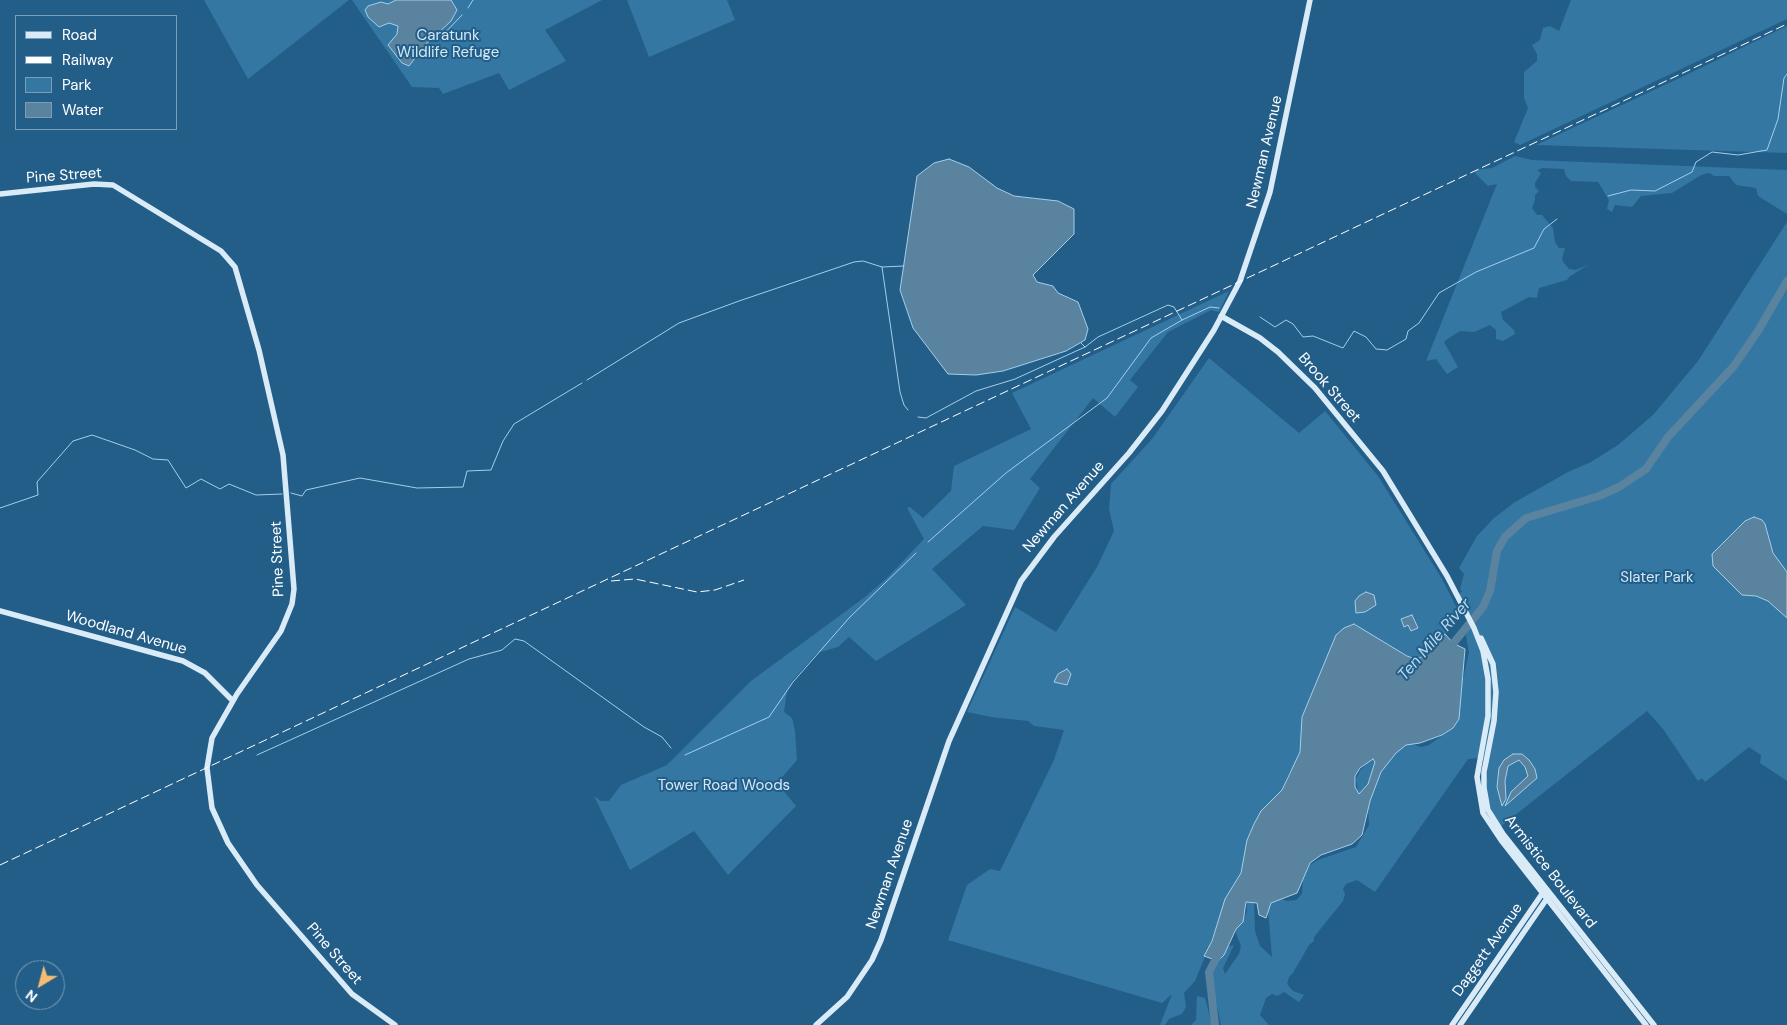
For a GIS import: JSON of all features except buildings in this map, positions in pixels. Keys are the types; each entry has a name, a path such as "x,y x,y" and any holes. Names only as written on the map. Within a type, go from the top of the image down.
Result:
{"main road":[{"name":"Newman Avenue","path":"816,1025 847,997 872,960 949,741 1021,581 1054,537 1129,452 1162,411 1193,365 1221,316 1246,265 1270,192 1290,104 1310,0"},
{"name":"Pine Street","path":"0,194 94,184 113,186 221,251 235,267 255,332 283,455 294,589 292,604 280,631 216,728 207,759 208,791 212,810 221,829 253,880 339,980 364,1004 395,1025"},
{"name":"Brook Street","path":"1221,316 1260,338 1297,368 1383,472"},
{"name":"Armistice Boulevard","path":"1383,472 1460,601 1474,628 1485,659 1489,690 1488,716 1477,777 1480,804 1493,830 1654,1025"},
{"name":"Woodland Avenue","path":"0,611 183,661 210,677 233,701"},
{"name":"Armistice Boulevard","path":"1547,894 1646,1025"},
{"name":"Daggett Avenue","path":"1452,1025 1547,894"},
{"name":"Daggett Avenue","path":"1460,1025 1547,894"}],"green space":[{"path":"204,0 349,0 248,79"},
{"name":"Caratunk Wildlife Refuge","path":"352,0 602,0 545,30 566,61 509,90 499,73 443,94 439,88 412,87"},
{"path":"627,0 727,0 735,20 649,57"},
{"path":"1571,0 1787,0 1787,19 1520,145 1514,142 1528,108 1524,98 1524,72 1537,61 1537,54 1532,45 1540,40 1543,28 1550,26 1559,31"},
{"path":"1787,26 1787,153 1536,145 1684,76"},
{"path":"1515,156 1532,160 1787,170 1787,214 1758,196 1756,188 1736,185 1729,176 1714,176 1709,173 1701,175 1672,193 1641,196 1632,207 1615,205 1612,212 1607,209 1609,200 1598,182 1571,181 1566,176 1564,169 1543,168 1537,170 1541,173 1535,183 1535,187 1539,191 1535,195 1532,208 1537,215 1542,215 1553,228 1555,242 1559,248 1565,248 1562,259 1569,269 1576,270 1588,265 1567,280 1539,288 1537,298 1529,297 1501,312 1503,320 1514,330 1515,334 1503,341 1496,339 1496,330 1490,325 1474,332 1460,331 1446,340 1444,342 1458,367 1447,374 1436,359 1426,361 1497,184 1488,186 1475,173 1476,170 1492,168"},
{"name":"Slater Park","path":"1787,222 1787,781 1760,763 1761,755 1749,747 1705,782 1702,778 1698,781 1663,729 1647,711 1500,827 1493,816 1486,790 1488,764 1478,758 1468,759 1375,892 1357,880 1346,884 1343,889 1345,894 1343,901 1314,937 1314,941 1309,945 1289,977 1287,984 1293,991 1304,995 1299,1002 1284,992 1277,996 1272,994 1266,998 1260,1015 1269,1025 1221,1025 1210,974 1212,967 1228,947 1234,945 1223,968 1225,974 1239,954 1241,946 1236,933 1236,923 1244,918 1247,911 1247,891 1254,901 1255,931 1260,946 1272,957 1267,898 1287,901 1296,900 1302,894 1303,879 1310,865 1318,860 1356,847 1369,825 1368,808 1358,792 1356,779 1360,771 1371,758 1405,741 1421,747 1429,745 1451,729 1459,718 1458,702 1469,652 1465,631 1468,625 1476,621 1473,614 1468,615 1457,594 1462,592 1460,589 1464,574 1459,568 1477,536 1494,518 1515,502 1568,472 1591,462 1618,445 1653,415 1698,361"},
{"name":"Tower Road Woods","path":"1229,291 1219,312 1211,310 1168,332 1130,380 1138,387 1115,417 1093,398 1030,479 1040,488 1014,530 983,526 932,569 966,605 876,661 849,637 838,647 817,653 793,680 787,691 784,712 792,718 797,760 777,783 796,806 728,875 694,831 630,870 594,796 601,801 609,801 621,785 667,765 751,681 865,597 888,577 924,539 907,508 910,507 923,518 951,491 954,466 1031,429 1012,393"},
{"path":"1209,358 1299,433 1325,411 1378,476 1442,579 1461,616 1438,643 1422,657 1415,659 1354,624 1344,628 1336,635 1302,718 1316,732 1288,775 1282,790 1273,799 1257,848 1235,883 1195,981 1184,993 1186,1007 1182,1014 1169,1019 1165,1025 1160,1025 1172,994 1162,1003 948,940 967,885 990,869 1000,871 1054,760 1064,730 1034,726 1028,721 967,712 1015,607 1056,632 1097,567 1114,531 1109,509 1111,484 1152,439"},
{"path":"1197,996 1205,998 1212,1025 1191,1025 1196,1020"}],"water":[{"path":"396,0 451,0 457,10 451,21 424,46 409,66 402,63 388,45 397,34 398,26 389,23 379,27 368,17 365,10 368,6 381,2 388,4"},
{"path":"949,159 969,167 997,188 1014,196 1058,201 1074,209 1074,234 1033,275 1037,282 1053,286 1058,293 1078,302 1088,329 1085,340 1066,351 1003,371 976,375 948,374 913,328 900,290 917,176 934,163"},
{"path":"1754,517 1762,520 1765,524 1773,553 1787,572 1787,618 1768,601 1756,596 1742,595 1713,566 1712,554 1745,521"},
{"path":"1366,592 1374,595 1376,605 1365,612 1356,613 1355,601"},
{"path":"1412,615 1418,628 1411,631 1408,625 1404,627 1401,619"},
{"path":"1354,624 1415,659 1422,657 1445,634 1453,643 1465,649 1459,719 1453,728 1442,735 1420,743 1406,745 1396,753 1381,772 1370,801 1362,835 1352,844 1321,855 1310,863 1297,893 1271,903 1266,918 1259,915 1257,903 1246,902 1243,922 1236,929 1224,955 1218,961 1204,956 1212,941 1225,899 1241,873 1247,840 1254,824 1261,811 1282,790 1300,752 1302,717 1336,635 1344,628","holes":["1373,759 1375,762 1368,784 1359,794 1355,787 1355,776 1360,768"]},
{"path":"1067,669 1071,674 1067,685 1054,682 1058,674"},
{"path":"1513,754 1522,754 1529,760 1535,769 1537,778 1505,806 1511,792 1528,776 1525,767 1519,760 1508,766 1505,781 1506,799 1502,806 1497,787 1499,768 1504,760"}],"waterway":[{"path":"468,8 473,0"},
{"path":"441,37 462,15"},
{"path":"1608,196 1631,190 1655,191 1692,172 1696,162 1712,152 1738,155 1767,150 1778,119 1784,78 1787,74"},
{"path":"1260,317 1275,327 1286,320 1293,324 1303,337 1313,336 1343,348 1354,331 1366,337 1376,349 1387,350 1406,339 1408,331 1419,323 1439,293 1476,272 1534,248 1544,229 1557,219"},
{"path":"587,380 679,323 739,301 854,262 863,261 882,267 904,266"},
{"path":"882,267 900,392 904,405 908,410"},
{"name":"Ten Mile River","path":"1447,651 1483,607 1490,591 1497,551 1505,537 1526,518 1599,496 1619,487 1646,469 1668,437 1734,366 1758,331 1787,281"},
{"path":"918,417 926,418 976,391 1015,379 1085,347 1098,337 1168,305 1174,307 1182,320"},
{"path":"928,542 1006,473 1107,398 1151,338 1182,320 1210,307 1219,308"},
{"path":"1081,343 1085,347"},
{"path":"291,493 302,496 306,490 360,478 417,488 463,487 467,471 491,470 503,441 514,424 582,383"},
{"path":"0,508 38,495 37,482 73,441 92,435 135,450 153,459 168,460 186,488 201,479 220,489 229,484 256,495 282,494"},
{"path":"685,755 769,717 793,682 849,618 916,553"},
{"path":"257,755 469,659 502,650 515,639 524,641 644,727 662,737 671,748"},
{"name":"Ten Mile River","path":"1215,1025 1209,972 1219,953"}],"railway":[{"path":"0,865 1787,24"},
{"path":"611,581 635,579 697,592 715,590 744,580"}]}
